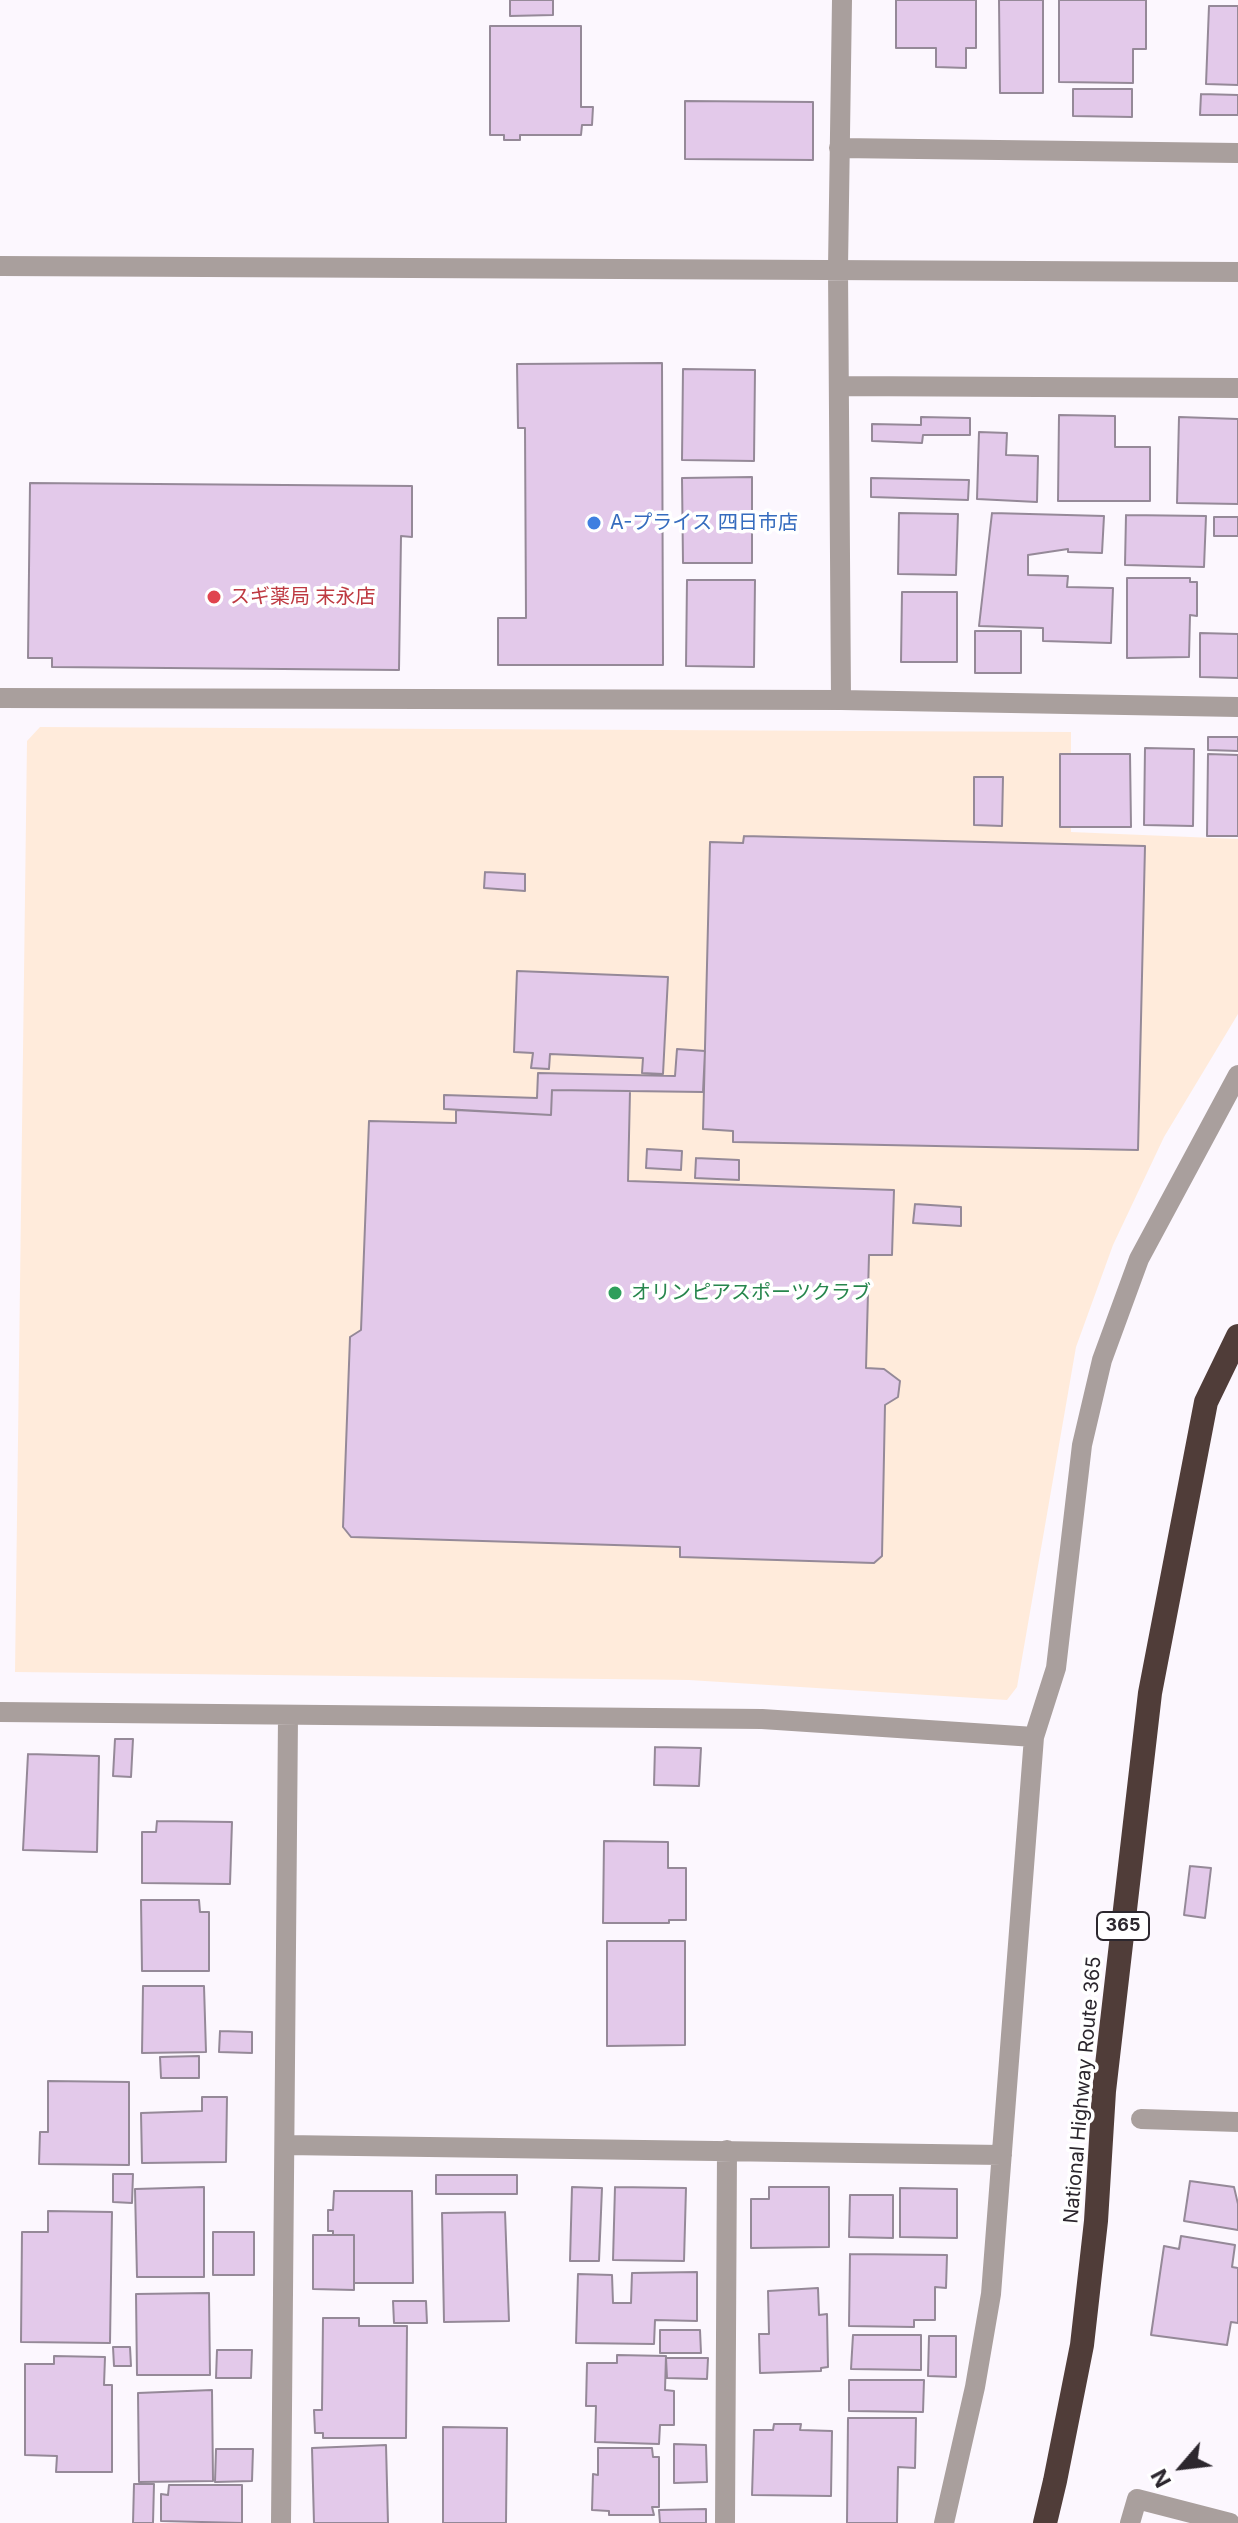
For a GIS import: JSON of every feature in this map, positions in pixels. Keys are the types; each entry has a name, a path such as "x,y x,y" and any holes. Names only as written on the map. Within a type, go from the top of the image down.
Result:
{"highway":[{"name":"National Highway Route 365","path":"1045,2523 1082,2345 1096,2221 1106,2076 1150,1693 1206,1402 1238,1336"}],"street":[{"path":"841,700 838,268 842,0"},
{"path":"839,148 1238,153"},
{"path":"0,266 1238,272"},
{"path":"839,386 1238,388"},
{"path":"0,698 841,700 1238,707"},
{"path":"944,2523 975,2387 991,2294 1034,1737 1056,1668 1082,1445 1102,1360 1139,1259 1238,1075"},
{"path":"0,1712 762,1719 1034,1737"},
{"path":"281,2523 288,1716"},
{"path":"1141,2119 1238,2122"},
{"path":"285,2145 1002,2155"},
{"path":"725,2523 727,2150"},
{"path":"1130,2523 1137,2499 1230,2523"}],"shaded area":[{"path":"40,727 1071,732 1071,832 1238,839 1238,1014 1164,1137 1113,1245 1076,1347 1017,1687 1007,1700 689,1680 15,1672 27,741"}],"building":[{"path":"510,0 553,0 553,15 510,16"},
{"path":"896,0 976,0 976,48 966,48 966,68 936,67 936,48 896,48"},
{"path":"999,0 1043,0 1043,93 1000,93"},
{"path":"1059,0 1146,0 1146,49 1133,49 1133,83 1059,82"},
{"path":"1209,6 1238,6 1238,85 1206,84"},
{"path":"490,26 581,26 581,107 593,107 592,125 582,125 581,135 520,135 520,140 504,140 504,135 490,135"},
{"path":"1073,89 1132,89 1132,117 1073,116"},
{"path":"1201,94 1238,95 1238,115 1200,115"},
{"path":"685,101 813,102 813,160 685,159"},
{"name":"A-プライス 四日市店","path":"662,363 663,665 498,665 498,618 526,618 525,428 518,428 517,364"},
{"path":"683,369 755,370 754,461 682,460"},
{"path":"1059,415 1115,416 1115,447 1150,447 1150,501 1058,501"},
{"path":"921,417 970,418 970,435 923,435 922,443 872,441 872,424 921,425"},
{"path":"1179,417 1238,419 1238,504 1177,503"},
{"path":"979,432 1007,433 1006,455 1038,456 1037,502 977,499"},
{"path":"752,477 752,563 683,563 682,478"},
{"path":"871,478 969,480 968,500 871,497"},
{"name":"スギ薬局 末永店","path":"30,483 412,486 412,537 401,536 399,670 52,667 52,658 28,658"},
{"path":"899,513 958,514 956,575 898,574"},
{"path":"992,513 1104,516 1102,553 1068,552 1068,549 1028,555 1028,575 1068,576 1067,587 1113,588 1111,643 1043,641 1043,628 979,626"},
{"path":"1126,515 1206,516 1204,567 1125,565"},
{"path":"1214,517 1238,517 1238,536 1214,536"},
{"path":"1127,578 1190,578 1190,582 1197,582 1197,616 1190,615 1189,657 1127,658"},
{"path":"687,580 755,580 754,667 686,666"},
{"path":"902,592 957,592 957,662 901,662"},
{"path":"975,631 1021,631 1021,673 975,673"},
{"path":"1200,633 1238,634 1238,678 1200,677"},
{"path":"1208,737 1238,737 1238,751 1208,750"},
{"path":"1145,748 1194,749 1193,826 1144,825"},
{"path":"1060,754 1130,754 1131,827 1060,827"},
{"path":"1208,754 1238,755 1238,836 1207,836"},
{"path":"974,777 1003,777 1002,826 974,825"},
{"path":"744,836 1145,846 1138,1150 733,1142 733,1131 703,1129 710,842 743,843"},
{"path":"485,872 525,874 525,891 484,888"},
{"path":"517,971 668,977 663,1074 642,1073 643,1058 550,1054 549,1069 531,1068 533,1053 514,1052"},
{"path":"677,1049 705,1051 703,1092 552,1090 551,1115 444,1109 444,1095 537,1098 538,1073 675,1076"},
{"name":"オリンピアスポーツクラブ","path":"552,1090 630,1091 628,1181 894,1190 892,1255 869,1255 866,1368 884,1369 900,1381 898,1397 885,1405 882,1556 874,1563 680,1557 680,1547 351,1537 343,1527 350,1337 361,1330 369,1121 456,1123 456,1110 551,1115"},
{"path":"647,1149 682,1151 681,1170 646,1168"},
{"path":"696,1158 739,1160 739,1180 695,1178"},
{"path":"915,1204 961,1207 961,1226 913,1223"},
{"path":"115,1739 133,1739 131,1777 113,1776"},
{"path":"655,1747 701,1748 699,1786 654,1785"},
{"path":"28,1754 99,1756 97,1852 23,1850"},
{"path":"157,1821 232,1822 230,1884 142,1883 142,1832 156,1832"},
{"path":"604,1841 668,1842 668,1868 686,1868 686,1920 603,1923"},
{"path":"1190,1866 1211,1868 1205,1918 1184,1915"},
{"path":"141,1900 199,1900 200,1912 209,1912 209,1971 142,1971"},
{"path":"607,1941 685,1941 685,2045 607,2046"},
{"path":"143,1986 204,1986 206,2052 142,2053"},
{"path":"220,2031 252,2032 252,2053 219,2052"},
{"path":"199,2056 199,2078 161,2078 160,2057"},
{"path":"48,2081 129,2082 129,2165 39,2164 40,2132 48,2132"},
{"path":"202,2097 227,2097 226,2162 142,2163 141,2113 202,2111"},
{"path":"113,2174 133,2174 132,2203 113,2202"},
{"path":"436,2175 517,2175 517,2194 436,2194"},
{"path":"1190,2181 1234,2187 1238,2204 1238,2230 1184,2221"},
{"path":"204,2187 204,2277 137,2277 135,2189"},
{"path":"572,2187 602,2188 599,2261 570,2261"},
{"path":"615,2187 686,2188 684,2261 613,2260"},
{"path":"769,2187 829,2187 829,2247 751,2248 751,2199 769,2199"},
{"path":"900,2188 957,2189 957,2238 900,2237"},
{"path":"334,2191 412,2191 413,2283 354,2283 354,2235 333,2235 333,2231 328,2231 328,2210 333,2210"},
{"path":"850,2195 893,2195 893,2238 849,2237"},
{"path":"48,2211 112,2212 110,2343 21,2342 22,2232 48,2232"},
{"path":"505,2212 509,2321 444,2322 442,2213"},
{"path":"213,2232 254,2232 254,2275 213,2275"},
{"path":"313,2235 354,2235 354,2290 313,2289"},
{"path":"1181,2236 1235,2245 1232,2267 1238,2268 1238,2323 1231,2322 1227,2345 1151,2335 1164,2246 1179,2249"},
{"path":"850,2254 947,2255 946,2288 935,2287 935,2320 914,2320 914,2327 849,2326"},
{"path":"697,2272 697,2321 655,2320 654,2344 576,2343 578,2274 612,2275 613,2303 631,2303 632,2273"},
{"path":"818,2288 819,2315 827,2314 828,2367 821,2368 821,2371 760,2373 759,2334 769,2334 768,2291"},
{"path":"209,2293 210,2375 137,2375 136,2294"},
{"path":"393,2301 426,2301 427,2323 394,2323"},
{"path":"323,2318 359,2318 359,2326 407,2326 406,2438 323,2438 323,2433 315,2433 314,2410 322,2410"},
{"path":"660,2330 700,2330 701,2353 660,2353"},
{"path":"853,2335 921,2335 921,2370 851,2369"},
{"path":"929,2336 956,2336 956,2377 928,2376"},
{"path":"113,2347 130,2347 131,2366 114,2366"},
{"path":"217,2350 252,2350 251,2378 216,2378"},
{"path":"617,2355 666,2356 665,2390 674,2391 674,2425 660,2425 659,2444 595,2442 596,2406 586,2406 587,2363 617,2363"},
{"path":"54,2356 105,2357 104,2385 112,2385 112,2472 56,2472 57,2456 25,2455 25,2364 54,2364"},
{"path":"666,2358 708,2358 707,2379 667,2378"},
{"path":"849,2380 924,2380 923,2412 849,2411"},
{"path":"212,2390 213,2481 139,2482 138,2393"},
{"path":"848,2418 916,2418 915,2468 898,2467 897,2523 847,2523"},
{"path":"774,2424 801,2424 800,2430 832,2431 831,2496 752,2495 754,2430 773,2430"},
{"path":"443,2427 507,2428 506,2523 443,2523"},
{"path":"674,2444 706,2445 707,2482 674,2483"},
{"path":"386,2445 388,2523 314,2523 312,2448"},
{"path":"598,2448 652,2448 653,2457 659,2457 659,2507 652,2507 654,2515 609,2515 609,2511 592,2510 593,2474 598,2475"},
{"path":"216,2449 253,2449 252,2481 215,2482"},
{"path":"134,2484 154,2484 153,2523 133,2523"},
{"path":"169,2485 242,2485 242,2523 161,2521 161,2494 168,2495"},
{"path":"706,2509 706,2523 660,2523 659,2510"}],"place":[{"name":"A-プライス 四日市店","path":"594,523"},
{"name":"スギ薬局 末永店","path":"214,597"},
{"name":"オリンピアスポーツクラブ","path":"615,1293"}]}
